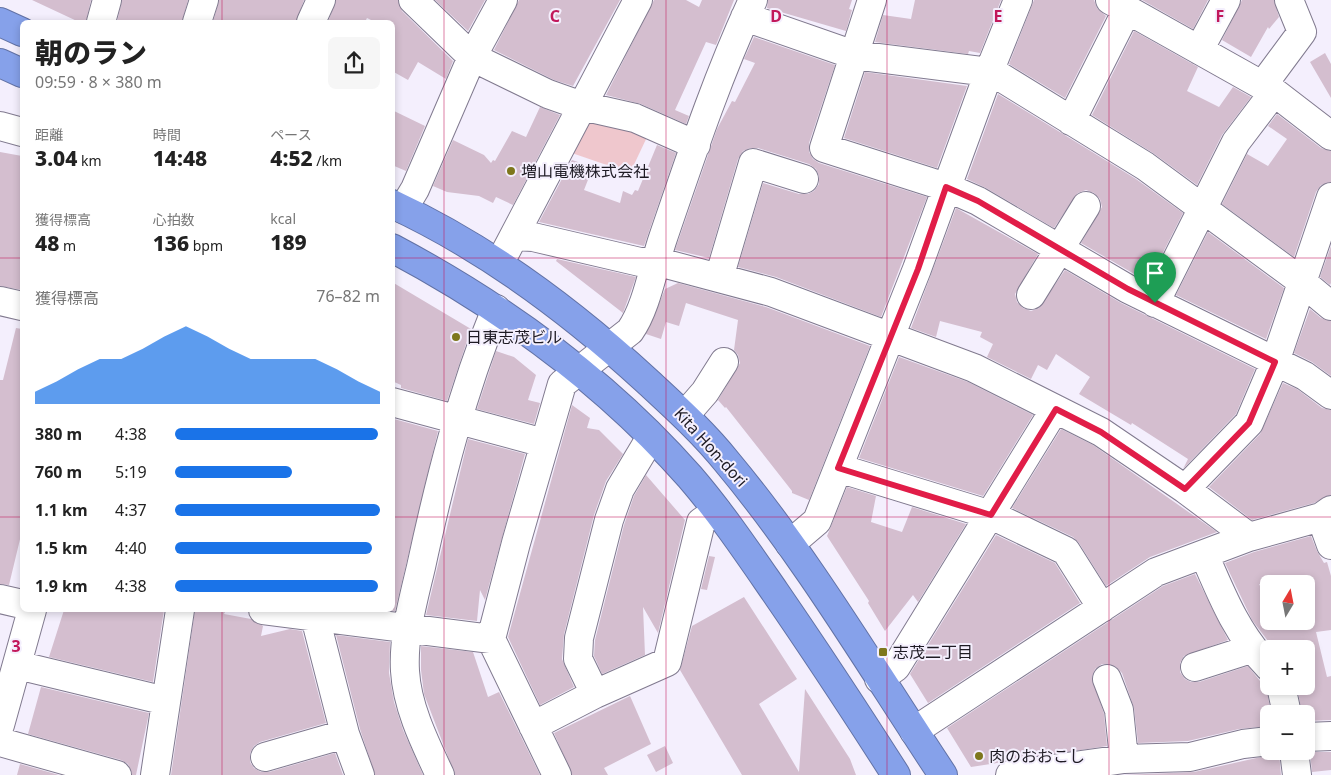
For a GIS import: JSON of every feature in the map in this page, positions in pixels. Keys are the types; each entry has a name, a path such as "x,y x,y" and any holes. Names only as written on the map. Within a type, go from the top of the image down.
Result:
{"highway":[{"path":"0,22 20,31"},
{"path":"0,63 20,72"},
{"name":"Kita Hon-dori","path":"398,206 499,263 610,346 685,415 727,461 790,544 943,775"},
{"path":"395,250 443,274 496,309 579,371 617,403 651,437 717,511 803,632 896,775"}],"street":[{"path":"102,20 107,0"},
{"path":"198,20 204,0"},
{"path":"312,20 322,0"},
{"path":"398,206 415,189 472,57 503,0"},
{"path":"499,263 638,0"},
{"path":"872,0 824,148 946,187 978,201 1155,303 1304,376 1331,395"},
{"path":"790,544 817,521 918,269 946,187 1018,0"},
{"path":"1199,50 1226,0"},
{"path":"1155,303 1236,142 1302,32 1290,0"},
{"path":"416,1 472,57 548,94 582,106 635,118 696,145"},
{"path":"1071,121 1118,5 1268,89 1331,136"},
{"path":"557,775 491,639 544,443 562,384 630,331 637,321 655,261 696,145 749,9 854,55 989,72 999,76 1128,155 1301,281 1331,306"},
{"path":"0,126 20,131"},
{"path":"719,278 753,163 804,179"},
{"path":"1185,489 1249,423 1275,362 1331,197"},
{"path":"1030,295 1086,206"},
{"path":"514,236 533,237 640,262 655,261 771,292 974,368 1101,432 1185,489 1249,537"},
{"path":"440,775 420,729 410,699 405,672 407,628 430,524 457,420 496,309"},
{"path":"685,415 705,392 724,362"},
{"path":"395,403 544,443"},
{"path":"879,679 896,667 1056,409"},
{"path":"595,694 578,658 578,638 620,489 651,437"},
{"path":"838,468 991,515 1066,551 1102,608"},
{"path":"533,726 595,694 667,662 701,522 717,511"},
{"path":"914,731 1156,572 1249,537 1326,514 1331,545"},
{"path":"1195,667 1260,658 1232,618 1204,554"},
{"path":"0,599 20,604"},
{"path":"0,725 31,612"},
{"path":"155,775 180,612"},
{"path":"289,612 491,639"},
{"path":"315,614 345,734 360,775"},
{"path":"17,665 166,701"},
{"path":"1107,679 1119,710 1114,765"},
{"path":"265,756 345,734"},
{"path":"1315,737 1331,736"},
{"path":"0,742 117,775"},
{"path":"1010,775 1114,765 1193,766 1243,744 1260,742"},
{"path":"1295,760 1297,775"}],"shaded area":[{"path":"591,120 648,135 630,173 566,151"}],"building":[{"path":"32,0 91,0 86,20 75,20"},
{"path":"122,0 188,0 183,20 117,20"},
{"path":"219,0 304,0 297,20 214,20"},
{"path":"336,0 398,0 402,11 453,61 446,79 418,62 408,80 395,73 395,20 371,20 367,18 366,20 329,20"},
{"path":"435,0 485,0 468,31"},
{"path":"519,0 620,0 573,86 554,80 494,50"},
{"path":"654,0 686,0 699,7 702,0 734,0 716,45 706,42 675,110 689,116 686,124 641,104 606,95"},
{"path":"768,0 852,0 849,9 852,10 846,31 767,8"},
{"path":"915,0 1001,0 980,53 969,51 968,54 875,42 883,15 911,19"},
{"path":"1034,0 1094,0 1097,8 1106,16 1065,98 1009,64"},
{"path":"1142,0 1208,0 1193,29"},
{"path":"1242,0 1274,0 1279,17 1269,29 1268,27 1251,57 1222,40"},
{"path":"1134,31 1198,67 1187,91 1219,107 1233,87 1251,97 1222,135 1197,185 1153,153 1092,115"},
{"path":"754,37 835,65 809,143 809,152 813,159 819,163 927,197 881,317 776,277 738,267 763,183 799,194 808,194 814,191 819,184 819,176 816,169 809,164 758,148 750,148 743,151 738,159 709,258 675,250 717,129 732,101 735,102 755,63 744,59"},
{"path":"1325,53 1331,64 1331,98 1310,62"},
{"path":"865,72 967,86 937,168 844,138"},
{"path":"998,94 1136,179 1183,213 1148,282 1081,243 1102,207 1100,199 1094,193 1086,190 1078,193 1054,228 967,179"},
{"path":"540,107 560,115 513,205 496,197 493,203 479,196 447,192 433,186 453,140 484,155 491,163 493,160 495,161 512,131 526,137"},
{"path":"395,111 425,126 406,171 395,166"},
{"path":"1277,114 1321,148 1331,151 1331,182 1321,185 1316,192 1294,257 1222,204 1247,154 1268,166 1287,139 1268,126"},
{"path":"657,145 676,153 644,246 539,222 572,160 593,167 584,190 620,203 623,191 632,195 635,190 638,191"},
{"path":"0,152 20,156 20,290 0,286"},
{"path":"956,208 1038,254 1015,294 1017,302 1023,308 1031,311 1039,308 1065,270 1121,303 1255,369 1236,414 1183,469 1188,459 1132,423 1131,425 1079,394 1090,377 1056,354 1047,370 1038,365 1031,379 987,357 993,344 980,337 982,332 940,321 936,337 911,328"},
{"path":"1208,232 1284,288 1266,339 1176,295"},
{"path":"1331,246 1331,283 1330,285 1320,277"},
{"path":"557,259 636,277 623,313 556,261"},
{"path":"678,283 766,307 870,346 809,500 792,493 726,407 718,400 740,363 738,355 734,350 738,320 686,303 679,326 666,322 661,339 646,334 665,289"},
{"path":"395,284 471,329 447,401 401,388 401,385 395,382"},
{"path":"1310,309 1321,318 1331,321 1331,376 1312,362 1294,353"},
{"path":"16,328 20,329 20,539 9,585 0,584 0,380 3,380"},
{"path":"496,351 514,357 536,375 528,400 540,403 534,424 477,409"},
{"path":"899,357 968,382 1033,415 983,496 859,458"},
{"path":"1283,383 1297,389 1322,408 1331,410 1331,495 1314,503 1252,520 1209,487 1260,434"},
{"path":"572,405 590,418 587,428 599,430 623,454 606,481 594,515 564,634 562,659 574,687 540,705 508,637"},
{"path":"395,419 438,431 395,611"},
{"path":"1061,429 1093,445 1217,532 1150,557 1106,586 1079,543 1073,537 1012,508"},
{"path":"468,439 525,454 485,600 480,590 477,621 426,615"},
{"path":"646,475 685,520 658,633 643,607 645,655 602,674 594,656 595,640 624,525 634,496"},
{"path":"847,487 876,496 871,522 902,532 912,507 966,524 918,602 913,595 885,631 868,603 869,601 827,536"},
{"path":"996,535 1055,563 1080,603 928,703 910,674"},
{"path":"1311,536 1324,563 1327,562 1331,576 1331,630 1316,632 1327,677 1331,676 1331,720 1315,721 1315,705 1300,705 1299,695 1315,695 1315,640 1267,640 1252,620 1225,563 1254,552"},
{"path":"709,556 715,557 707,590 701,589"},
{"path":"1195,574 1228,640 1184,656 1180,663 1180,672 1185,679 1191,682 1199,682 1248,666 1260,681 1260,695 1268,695 1269,705 1260,705 1260,727 1239,729 1188,741 1138,743 1134,708 1122,673 1116,667 1102,664 1095,669 1092,677 1104,714 1107,746 971,767 947,728 1163,586"},
{"path":"744,597 797,679 759,704 799,772 805,689 850,759 856,775 742,775 680,670 692,626"},
{"path":"63,612 164,612 153,682 49,657"},
{"path":"195,612 225,612 224,614 251,619 263,626 261,636 290,629 302,631 326,723 260,742 254,746 250,753 250,762 254,768 261,772 269,772 335,753 343,775 171,775"},
{"path":"336,635 390,642 389,673 394,702 403,730 423,775 375,775 360,729"},
{"path":"421,646 473,652 488,697 499,692 540,775 455,775 424,694"},
{"path":"41,687 149,713 136,775 132,775 128,764 121,760 28,734"},
{"path":"630,696 651,744 604,768 608,775 572,775 554,733"},
{"path":"665,746 673,763 656,772 647,755"},
{"path":"1315,752 1331,752 1331,770 1312,772 1311,760 1315,760"},
{"path":"1260,757 1260,760 1280,760 1281,775 1122,775 1194,772"},
{"path":"20,764 59,775 17,775"}],"place":[{"name":"増山電機株式会社","path":"511,171"},
{"name":"日東志茂ビル","path":"456,337"},
{"name":"志茂二丁目","path":"883,652"},
{"name":"肉のおおこし","path":"979,756"}],"route":[{"path":"946,187 978,201 1155,303 1275,362 1260,402 1249,423 1185,489 1101,432 1056,409 991,515 838,468 918,269 946,187"}]}
